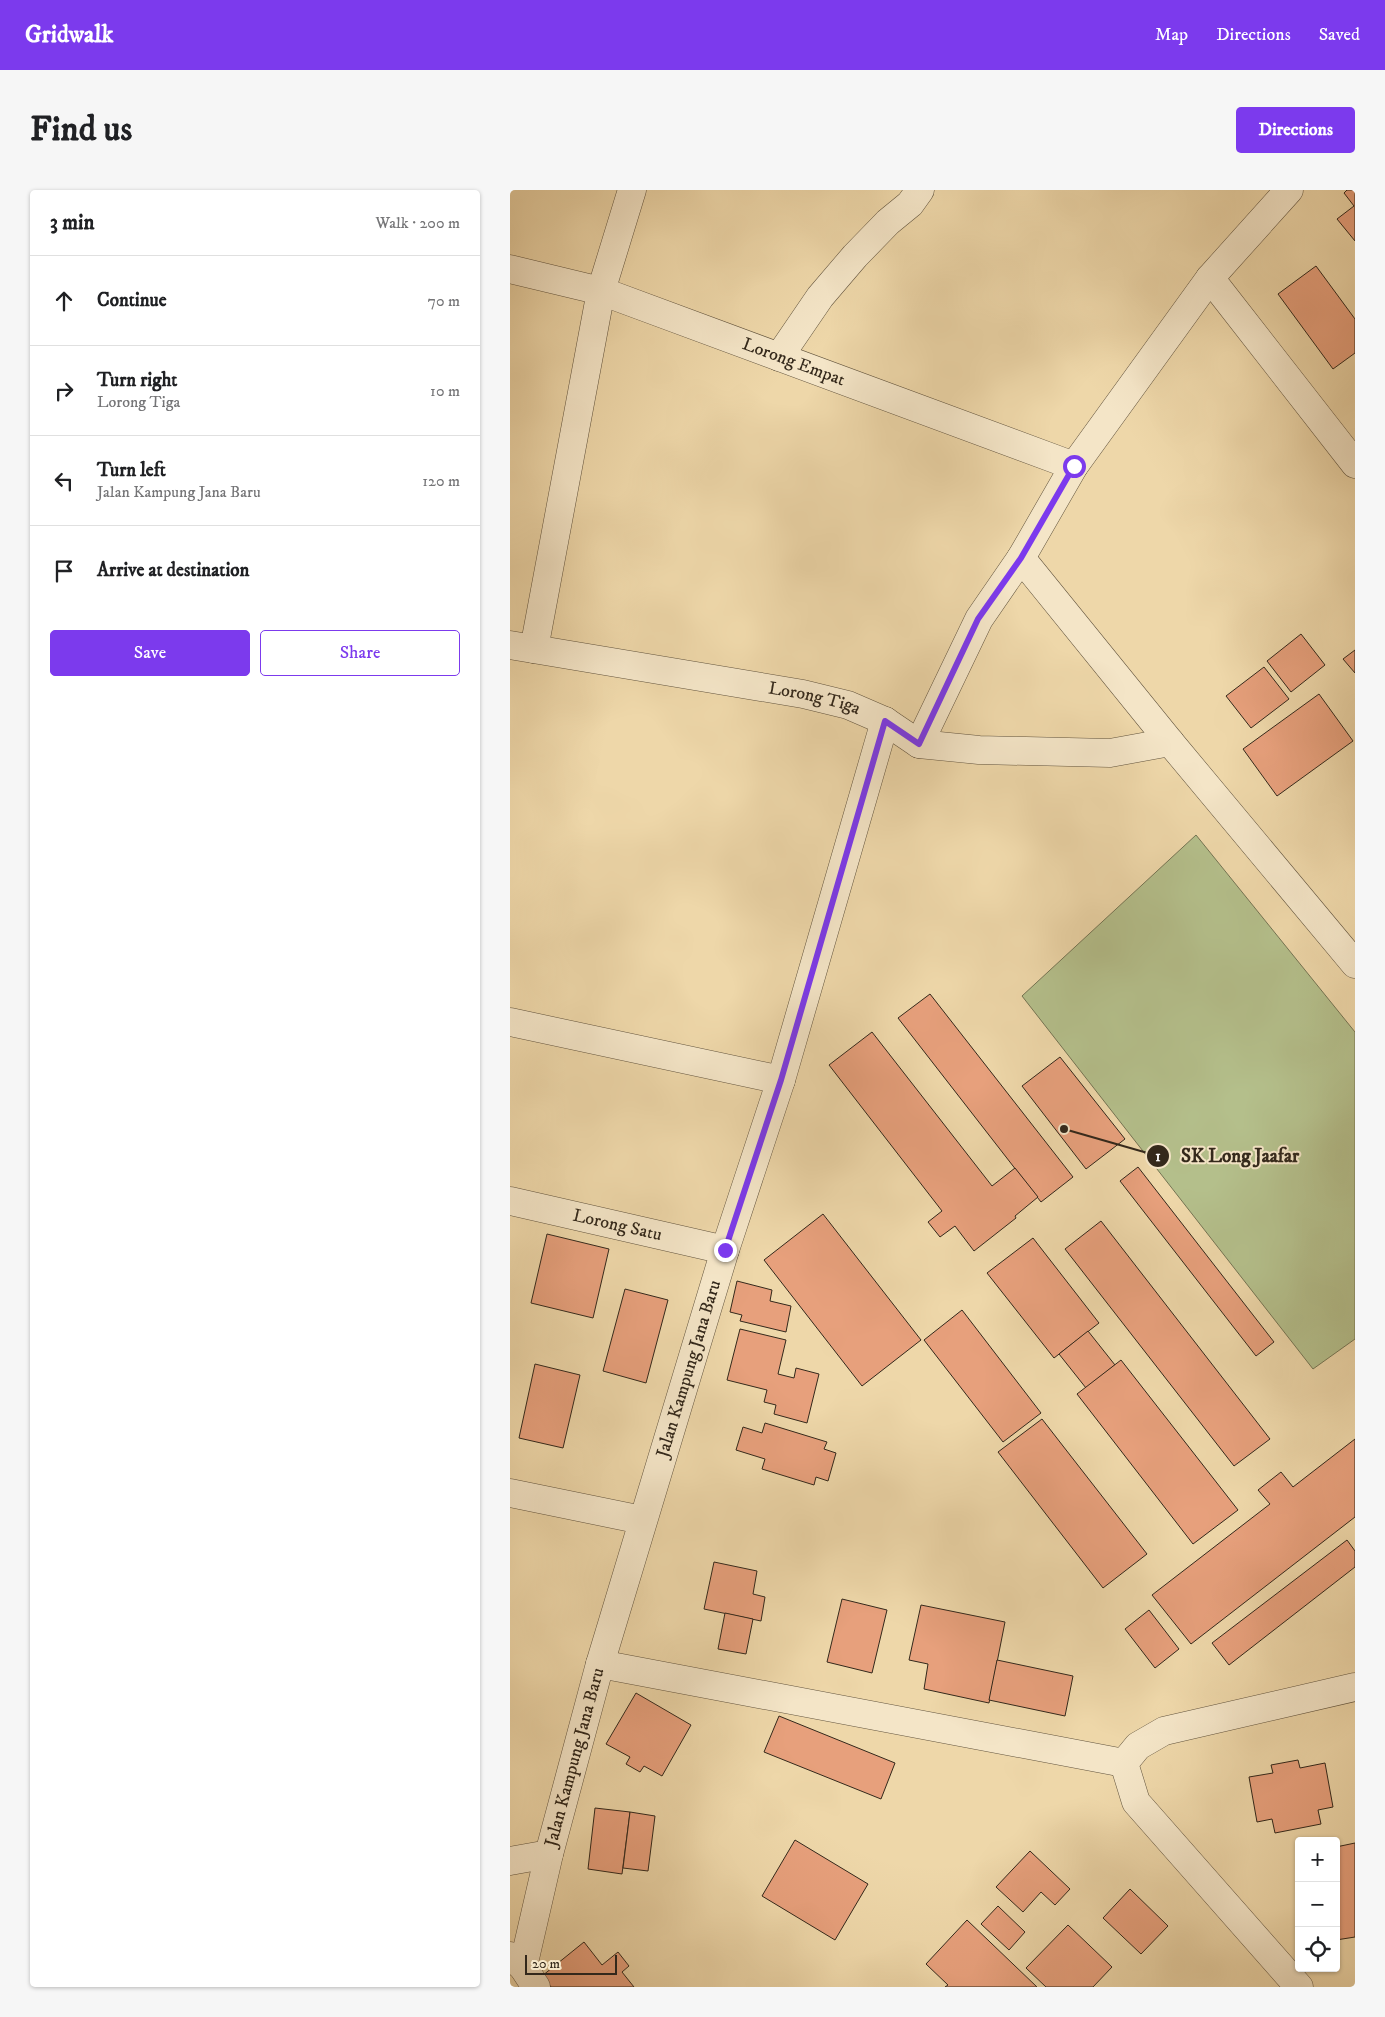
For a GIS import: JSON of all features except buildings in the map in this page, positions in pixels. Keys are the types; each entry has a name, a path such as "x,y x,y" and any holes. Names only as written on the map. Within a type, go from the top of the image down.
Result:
{"street":[{"path":"522,647 601,291 632,190"},
{"path":"779,357 820,297 855,256 888,222 910,204 920,190"},
{"path":"919,744 978,619 1021,558 1074,466 1210,278 1289,190"},
{"name":"Lorong Empat","path":"510,269 601,291 1074,466"},
{"path":"1210,278 1355,464"},
{"path":"1021,558 1170,742 1355,964"},
{"name":"Lorong Tiga","path":"522,647 804,694 848,705 885,721 919,744 979,750 1110,753 1170,742"},
{"name":"Jalan Kampung Jana Baru","path":"523,1970 549,1854 600,1664 725,1250 781,1080 885,721"},
{"path":"510,1022 781,1080"},
{"name":"Lorong Satu","path":"510,1201 725,1250"},
{"path":"510,1493 642,1520"},
{"path":"600,1664 1124,1763"},
{"path":"1124,1763 1138,1746 1164,1731 1355,1687"},
{"path":"1124,1763 1136,1802 1299,1987"},
{"path":"510,1861 549,1854"}],"green space":[{"path":"1196,835 1355,1032 1355,1339 1313,1369 1022,996"}],"place":[{"name":"SK Long Jaafar","path":"1064,1129"}],"route":[{"path":"725,1250 781,1080 885,721 919,744 978,619 1021,558 1074,466"}]}
